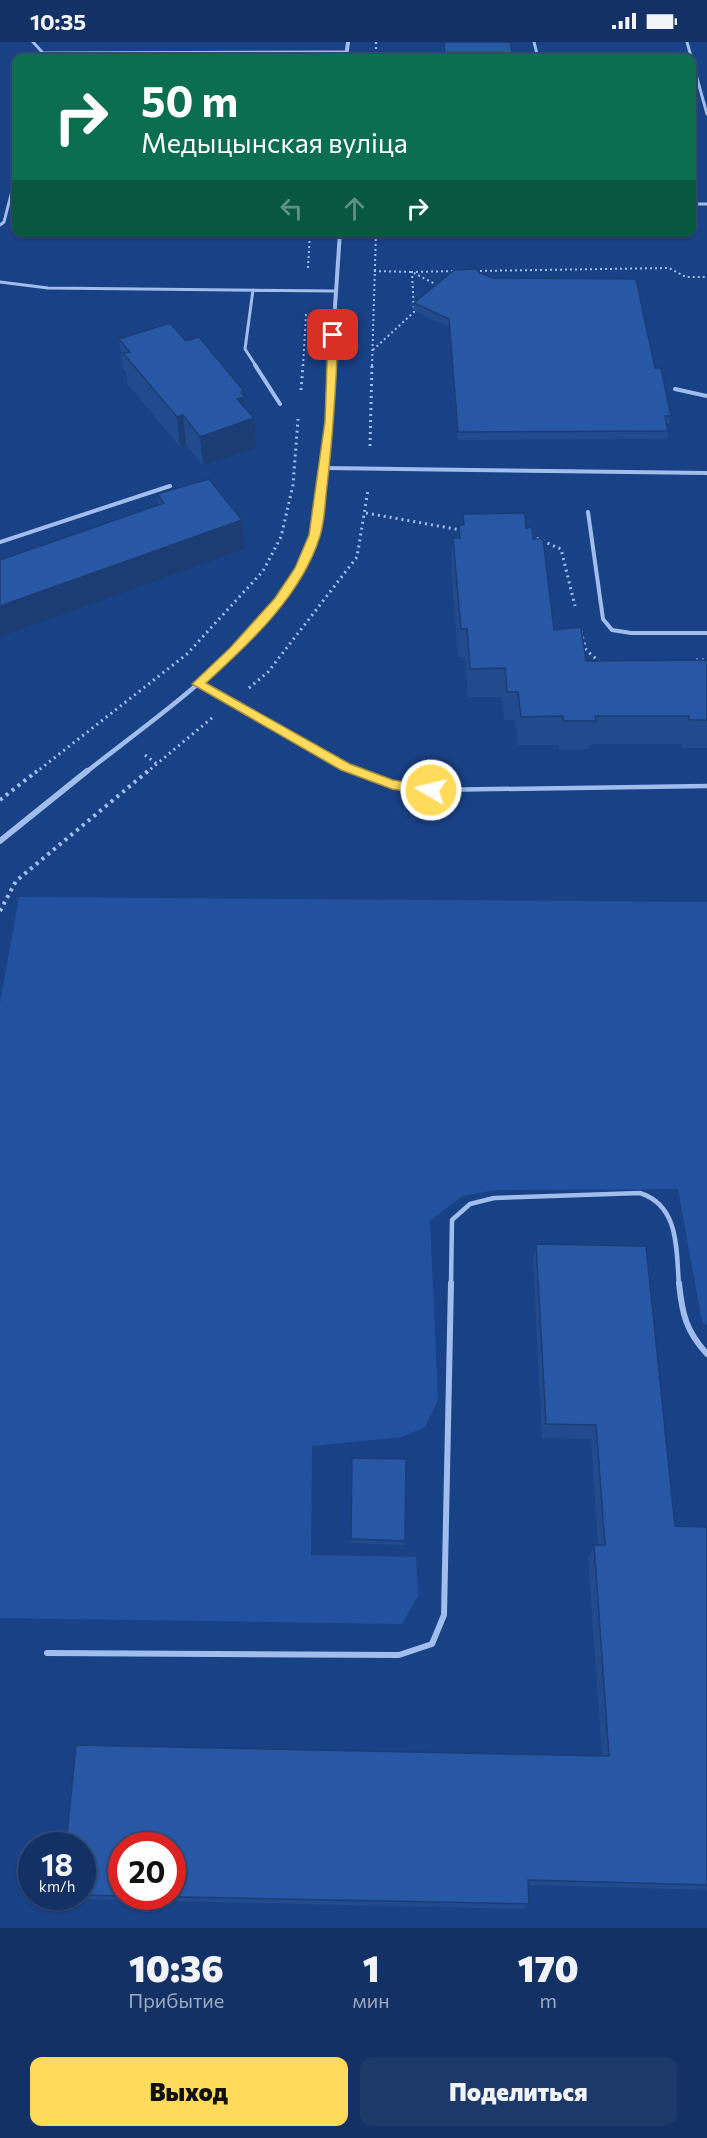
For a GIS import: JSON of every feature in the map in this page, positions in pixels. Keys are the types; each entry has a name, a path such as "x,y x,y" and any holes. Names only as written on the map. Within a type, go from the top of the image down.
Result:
{"street":[{"path":"346,52 348,42"},
{"path":"0,841 5,834 198,684 234,651 279,601 300,568 315,535 326,468 340,237"}],"lane":[{"path":"33,42 43,53 346,52"},
{"path":"696,74 707,114"},
{"path":"0,225 4,222 12,190"},
{"path":"0,282 48,288 335,291"},
{"path":"253,290 245,349 280,404"},
{"path":"675,389 707,396"},
{"path":"326,468 707,473"},
{"path":"0,542 170,486"},
{"path":"588,512 603,619 612,630 631,633 707,633"},
{"path":"198,684 346,767 392,784 431,790 707,786"},
{"path":"47,1653 399,1655 432,1644 444,1615 452,1221 470,1204 494,1198 640,1193 659,1201 672,1223 685,1326 695,1344 707,1354"}],"path":[{"path":"300,398 310,237"},
{"path":"376,237 374,271 458,271"},
{"path":"470,271 669,268 686,277 707,277"},
{"path":"412,272 441,287"},
{"path":"373,351 414,312 412,272"},
{"path":"0,800 187,654 263,571 281,537 293,485 299,409"},
{"path":"366,513 468,531"},
{"path":"520,535 531,536 561,549 578,616"},
{"path":"580,627 586,650 599,663 611,662"},
{"path":"695,660 707,660"},
{"path":"245,691 256,696"}],"shaded area":[{"path":"19,897 707,902 707,1325 702,1322 678,1189 496,1190 462,1196 430,1221 438,1400 425,1427 402,1437 312,1446 311,1555 416,1557 418,1596 402,1624 0,1618 0,1003"}],"building":[{"path":"444,42 510,42 512,54 445,54"},
{"path":"476,269 493,278 636,279 655,368 661,368 671,416 665,416 668,431 458,432 449,319 414,303 454,270"},
{"path":"170,323 186,341 199,337 244,391 241,392 245,397 237,399 254,418 200,437 183,415 177,417 123,353 130,352 119,339"},
{"path":"209,479 242,520 0,606 0,560 164,503 157,494"},
{"path":"525,513 526,528 532,527 533,539 543,539 554,630 581,627 586,661 707,660 707,720 689,720 689,716 595,716 596,721 563,721 563,716 521,717 518,692 507,692 505,668 470,669 467,629 461,629 453,538 460,538 459,525 464,525 463,514"},
{"path":"536,1244 646,1246 675,1526 707,1527 707,1885 528,1880 529,1904 186,1897 186,1832 108,1832 108,1896 96,1895 96,1832 67,1832 76,1745 609,1756 594,1545 605,1545 596,1425 546,1424"},
{"path":"352,1458 406,1459 405,1541 351,1539"}],"route":[{"path":"333,335 326,468 315,535 300,568 279,601 234,651 198,684 346,767 392,784 431,790"}]}
